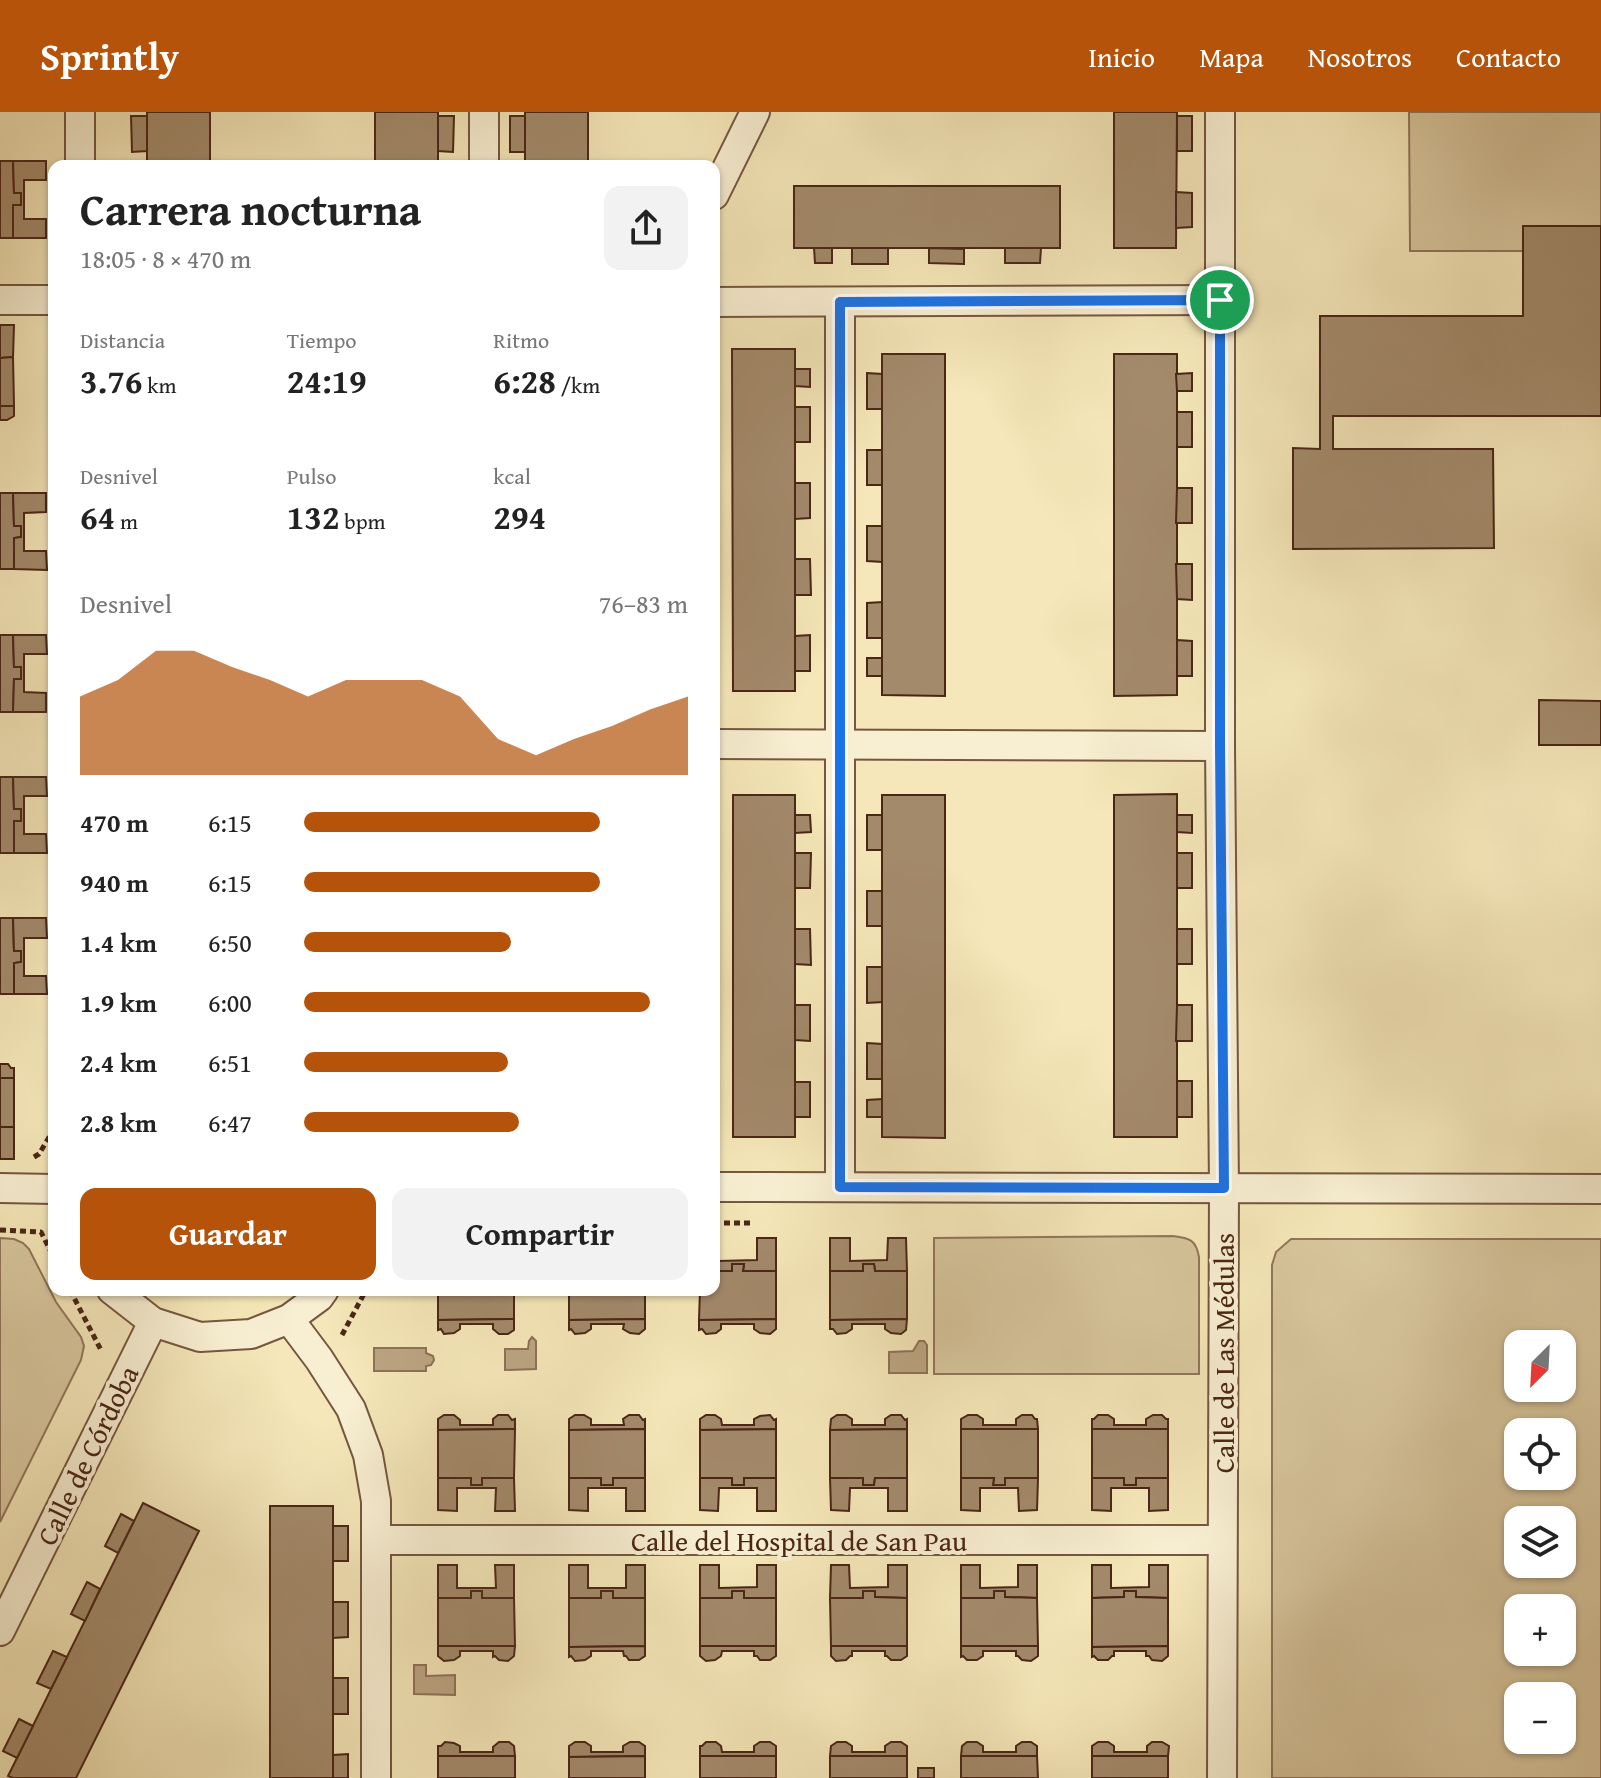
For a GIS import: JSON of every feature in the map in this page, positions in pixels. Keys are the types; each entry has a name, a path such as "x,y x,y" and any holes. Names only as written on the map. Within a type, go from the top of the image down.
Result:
{"street":[{"path":"68,160 80,112"},
{"path":"484,112 484,160"},
{"path":"720,183 755,112"},
{"name":"Calle de Las Médulas","path":"1220,112 1224,1188 1222,1778"},
{"path":"0,300 48,289"},
{"path":"720,302 1220,300"},
{"path":"840,302 840,1187"},
{"path":"720,744 1220,746"},
{"path":"720,1187 1601,1189"},
{"path":"0,1188 48,1189"},
{"path":"120,1296 153,1322 200,1337 251,1334 289,1319 320,1296"},
{"path":"289,1319 351,1409 368,1455 376,1501 376,1778"},
{"name":"Calle de Córdoba","path":"0,1631 153,1322"},
{"name":"Calle del Hospital de San Pau","path":"376,1540 1222,1540"}],"path":[{"path":"39,1154 48,1139"},
{"path":"0,1230 41,1232 48,1246"},
{"path":"73,1296 102,1352"},
{"path":"338,1343 363,1296"}],"shaded area":[{"path":"1409,112 1601,112 1601,226 1523,226 1523,251 1410,251"},
{"path":"1173,1236 1191,1241 1199,1257 1199,1374 934,1374 934,1238"},
{"path":"0,1238 14,1239 29,1249 48,1286 48,1296 53,1296 84,1346 81,1360 0,1522"},
{"path":"1291,1239 1601,1239 1601,1778 1272,1778 1272,1265 1276,1252"},
{"path":"532,1337 536,1341 536,1369 505,1370 505,1349 528,1349"},
{"path":"919,1341 927,1345 927,1373 889,1373 889,1352 913,1351"},
{"path":"374,1348 426,1348 426,1353 434,1360 426,1366 426,1371 374,1371"},
{"path":"414,1665 426,1665 426,1676 455,1675 455,1695 414,1694"}],"building":[{"path":"147,112 210,112 210,160 147,160"},
{"path":"375,112 438,112 438,160 375,160"},
{"path":"525,112 588,112 588,160 525,160"},
{"path":"1114,112 1177,112 1176,248 1114,248"},
{"path":"131,116 147,116 147,151 132,152"},
{"path":"438,116 454,116 453,152 438,151"},
{"path":"510,116 525,116 525,152 510,152"},
{"path":"1177,116 1192,116 1192,151 1177,151"},
{"path":"0,161 13,161 14,193 21,193 21,205 13,205 13,238 0,238"},
{"path":"13,161 46,161 46,180 24,180 24,219 46,219 46,238 13,238 13,205 21,205 21,193 14,193"},
{"path":"794,186 1060,186 1060,248 794,248"},
{"path":"1176,192 1192,193 1192,227 1176,228"},
{"path":"1523,226 1601,226 1601,416 1333,416 1333,449 1493,449 1494,548 1293,549 1293,448 1320,449 1320,316 1523,316"},
{"path":"814,248 832,248 832,263 815,263"},
{"path":"852,248 888,248 888,264 852,264"},
{"path":"929,248 964,249 964,264 929,263"},
{"path":"1005,248 1041,248 1040,263 1005,263"},
{"path":"0,325 14,325 13,357 0,358"},
{"path":"732,349 795,349 795,691 733,691"},
{"path":"882,354 945,354 945,696 882,695"},
{"path":"1114,354 1177,354 1177,695 1114,696"},
{"path":"13,357 14,406 0,406 0,358"},
{"path":"795,369 810,369 810,387 795,386"},
{"path":"867,373 882,374 882,409 867,409"},
{"path":"1192,373 1192,391 1177,391 1176,374"},
{"path":"0,406 14,406 14,416 0,420"},
{"path":"795,407 810,407 810,442 795,442"},
{"path":"1177,412 1192,412 1192,447 1177,447"},
{"path":"867,450 882,450 882,485 867,485"},
{"path":"795,483 810,483 810,518 795,519"},
{"path":"1177,488 1192,488 1192,523 1176,523"},
{"path":"0,493 13,493 14,526 21,526 21,537 14,538 14,569 0,569"},
{"path":"13,493 46,493 46,512 24,513 24,551 46,551 47,570 14,569 14,538 21,537 21,526 14,526"},
{"path":"867,526 882,526 882,562 867,561"},
{"path":"795,559 810,559 811,595 795,595"},
{"path":"1176,564 1192,564 1192,600 1177,599"},
{"path":"882,602 882,638 867,638 867,603"},
{"path":"0,635 13,635 14,667 21,667 21,679 14,679 13,712 0,712"},
{"path":"13,635 46,635 47,654 24,654 24,692 46,693 46,712 13,712 14,679 21,679 21,667 14,667"},
{"path":"810,635 810,671 795,671 795,636"},
{"path":"1177,640 1192,641 1192,676 1177,676"},
{"path":"867,658 882,658 882,676 867,676"},
{"path":"1539,700 1601,701 1601,745 1539,745"},
{"path":"0,777 13,777 14,809 21,809 21,821 14,821 14,853 0,853"},
{"path":"13,777 46,777 47,796 24,796 24,834 46,834 47,853 14,853 14,821 21,821 21,809 14,809"},
{"path":"1177,794 1177,1137 1114,1137 1114,795"},
{"path":"733,795 795,795 795,1137 733,1137"},
{"path":"882,795 945,795 945,1138 882,1137"},
{"path":"795,815 810,815 811,832 795,833"},
{"path":"867,815 882,815 882,850 867,850"},
{"path":"1177,815 1192,815 1192,833 1177,832"},
{"path":"795,853 811,853 810,888 795,888"},
{"path":"1177,853 1192,853 1192,888 1177,888"},
{"path":"867,891 882,891 882,926 867,926"},
{"path":"0,918 13,918 14,951 21,951 21,962 14,963 14,994 0,994"},
{"path":"13,918 46,918 47,938 24,938 24,976 46,976 47,994 14,994 14,963 21,962 21,951 14,951"},
{"path":"795,929 810,929 811,965 795,964"},
{"path":"1177,929 1192,929 1192,964 1177,964"},
{"path":"867,967 882,967 882,1002 867,1003"},
{"path":"795,1005 810,1005 810,1041 795,1040"},
{"path":"1177,1005 1192,1005 1192,1041 1176,1041"},
{"path":"867,1043 882,1044 882,1079 867,1079"},
{"path":"0,1064 14,1068 14,1078 0,1078"},
{"path":"0,1078 14,1078 14,1127 0,1127"},
{"path":"1177,1081 1192,1081 1192,1117 1177,1117"},
{"path":"795,1082 810,1082 810,1117 795,1117"},
{"path":"882,1099 882,1117 867,1117 867,1100"},
{"path":"0,1127 14,1127 14,1159 0,1159"},
{"path":"757,1238 776,1238 776,1271 743,1271 744,1264 732,1264 732,1271 720,1271 720,1261 757,1260"},
{"path":"830,1238 850,1238 850,1261 887,1260 888,1238 906,1238 907,1271 875,1271 874,1264 863,1264 863,1271 830,1271"},
{"path":"732,1264 744,1264 743,1271 776,1271 776,1319 699,1320 700,1296 720,1296 720,1271 732,1271"},
{"path":"863,1264 874,1264 875,1271 907,1271 907,1319 830,1320 830,1271 863,1271"},
{"path":"438,1296 514,1296 514,1319 438,1320"},
{"path":"569,1296 645,1296 645,1319 569,1320"},
{"path":"514,1319 514,1330 508,1334 499,1334 493,1329 493,1324 460,1324 460,1329 454,1333 444,1334 441,1329 438,1330 438,1320"},
{"path":"645,1319 645,1329 639,1334 623,1329 624,1324 591,1324 591,1329 585,1333 575,1334 569,1330 569,1320"},
{"path":"776,1319 776,1329 770,1334 760,1333 754,1329 754,1324 721,1324 721,1329 716,1333 706,1334 699,1330 699,1320"},
{"path":"907,1319 906,1330 901,1334 891,1333 885,1329 885,1324 852,1324 852,1329 846,1333 837,1334 830,1329 830,1320"},
{"path":"444,1415 454,1415 460,1420 460,1425 493,1425 493,1419 498,1415 508,1415 515,1419 515,1429 438,1430 438,1419"},
{"path":"575,1415 591,1419 591,1425 624,1425 623,1419 629,1415 639,1415 645,1419 645,1429 569,1430 569,1419"},
{"path":"715,1415 721,1419 722,1425 754,1425 754,1419 770,1415 776,1419 776,1429 700,1430 700,1419"},
{"path":"837,1415 852,1419 852,1425 885,1425 885,1419 891,1415 901,1415 907,1419 907,1429 830,1430 831,1419"},
{"path":"968,1415 983,1419 983,1425 1016,1425 1016,1419 1022,1415 1032,1415 1037,1419 1038,1429 961,1429 961,1419"},
{"path":"1098,1415 1108,1415 1114,1419 1114,1425 1146,1425 1146,1419 1162,1415 1168,1419 1168,1429 1092,1429 1092,1419"},
{"path":"515,1429 514,1478 482,1478 482,1485 471,1485 471,1478 438,1478 438,1430"},
{"path":"645,1429 645,1478 613,1478 613,1485 601,1485 601,1478 569,1478 569,1430"},
{"path":"776,1429 776,1478 744,1478 744,1485 732,1485 732,1478 700,1478 700,1430"},
{"path":"907,1429 907,1478 875,1478 874,1485 863,1485 863,1478 830,1478 830,1430"},
{"path":"961,1429 1038,1429 1038,1478 1005,1478 1005,1485 993,1485 994,1478 961,1478"},
{"path":"1092,1429 1168,1429 1168,1478 1136,1478 1136,1485 1124,1485 1124,1478 1092,1478"},
{"path":"438,1478 471,1478 471,1485 482,1485 482,1478 514,1478 515,1511 495,1511 496,1488 457,1488 457,1511 438,1510"},
{"path":"569,1478 601,1478 601,1485 613,1485 613,1478 645,1478 645,1511 626,1511 626,1488 588,1488 588,1511 569,1510"},
{"path":"700,1478 732,1478 732,1485 744,1485 744,1478 776,1478 776,1511 757,1511 757,1488 719,1488 718,1511 700,1510"},
{"path":"830,1478 863,1478 863,1485 874,1485 875,1478 907,1478 907,1511 888,1511 888,1488 850,1488 849,1511 831,1510"},
{"path":"961,1478 994,1478 993,1485 1005,1485 1005,1478 1038,1478 1037,1510 1019,1511 1018,1488 980,1488 980,1511 961,1510"},
{"path":"1092,1478 1124,1478 1124,1485 1136,1485 1136,1478 1168,1478 1168,1510 1149,1511 1149,1488 1111,1488 1111,1511 1092,1510"},
{"path":"143,1503 199,1531 76,1778 8,1776 17,1758"},
{"path":"270,1506 333,1506 333,1778 270,1778"},
{"path":"121,1514 134,1521 118,1553 105,1546"},
{"path":"333,1526 348,1526 348,1561 333,1561"},
{"path":"438,1565 457,1565 457,1588 496,1588 495,1565 514,1565 514,1598 482,1598 482,1591 471,1591 471,1598 438,1598"},
{"path":"569,1565 588,1565 588,1588 626,1588 626,1565 645,1565 645,1598 613,1598 613,1591 601,1591 601,1598 569,1598"},
{"path":"700,1565 719,1565 719,1588 757,1587 757,1565 776,1565 776,1598 744,1598 744,1591 732,1591 732,1598 700,1598"},
{"path":"831,1565 849,1565 850,1588 888,1587 888,1565 907,1565 907,1598 875,1597 875,1591 863,1591 863,1598 830,1598"},
{"path":"961,1565 980,1565 980,1588 1018,1587 1018,1565 1037,1565 1037,1598 1005,1597 1005,1591 994,1591 994,1598 961,1598"},
{"path":"1092,1565 1111,1565 1111,1588 1149,1587 1149,1565 1168,1565 1168,1598 1136,1597 1136,1591 1124,1591 1124,1597 1092,1598"},
{"path":"87,1582 100,1589 85,1621 71,1614"},
{"path":"471,1591 482,1591 482,1598 514,1598 515,1646 438,1646 438,1598 471,1598"},
{"path":"601,1591 613,1591 613,1598 645,1598 645,1646 569,1647 569,1598 601,1598"},
{"path":"732,1591 744,1591 744,1598 776,1598 776,1646 700,1646 700,1598 732,1598"},
{"path":"863,1591 875,1591 875,1597 907,1598 907,1646 831,1646 830,1598 863,1598"},
{"path":"994,1591 1005,1591 1005,1597 1037,1598 1038,1646 961,1646 961,1598 994,1598"},
{"path":"1124,1591 1136,1591 1136,1597 1168,1598 1168,1646 1092,1647 1092,1598 1124,1597"},
{"path":"333,1602 348,1602 348,1637 333,1638"},
{"path":"438,1646 515,1646 514,1656 508,1661 493,1657 493,1651 460,1651 460,1656 454,1660 444,1661 438,1656"},
{"path":"645,1646 645,1656 639,1660 629,1660 623,1651 591,1651 591,1656 585,1660 575,1661 569,1657 569,1647"},
{"path":"700,1646 776,1646 776,1656 770,1660 760,1660 754,1656 754,1651 722,1651 715,1660 706,1661 700,1656"},
{"path":"831,1646 907,1646 907,1656 901,1660 891,1660 885,1656 885,1651 852,1651 852,1656 846,1660 836,1661 831,1656"},
{"path":"961,1646 1038,1646 1038,1656 1031,1661 1016,1656 1016,1651 983,1651 983,1656 977,1660 967,1660 961,1657"},
{"path":"1168,1646 1168,1656 1162,1661 1152,1660 1146,1656 1146,1651 1114,1651 1114,1656 1108,1660 1092,1657 1092,1647"},
{"path":"53,1651 67,1657 51,1689 37,1683"},
{"path":"333,1678 348,1678 348,1714 333,1714"},
{"path":"19,1719 33,1726 17,1758 3,1751"},
{"path":"445,1742 460,1746 460,1752 493,1752 493,1747 499,1742 509,1742 514,1746 515,1756 438,1756 438,1746"},
{"path":"575,1742 585,1742 591,1746 591,1752 623,1752 623,1746 639,1742 645,1746 645,1756 569,1757 569,1746"},
{"path":"706,1742 716,1742 722,1752 754,1752 754,1746 760,1742 770,1742 776,1746 776,1756 700,1756 700,1746"},
{"path":"837,1742 852,1746 852,1752 885,1752 885,1746 891,1742 901,1742 907,1746 907,1756 830,1756 831,1746"},
{"path":"967,1742 977,1742 983,1746 983,1752 1016,1752 1016,1746 1022,1742 1031,1742 1037,1746 1037,1756 961,1756 962,1746"},
{"path":"1098,1742 1108,1742 1114,1746 1114,1752 1147,1752 1147,1746 1152,1742 1162,1742 1169,1746 1168,1756 1092,1756 1092,1746"},
{"path":"348,1754 348,1778 333,1778 333,1755"},
{"path":"438,1756 515,1756 515,1778 438,1778"},
{"path":"645,1756 645,1778 569,1778 569,1757"},
{"path":"700,1756 776,1756 776,1778 700,1778"},
{"path":"830,1756 907,1756 907,1778 830,1778"},
{"path":"961,1756 1037,1756 1038,1778 961,1778"},
{"path":"1092,1756 1168,1756 1168,1778 1092,1778"},
{"path":"918,1768 934,1768 934,1778 918,1778"}],"route":[{"path":"1220,300 1224,1188 840,1187 840,302 1220,300"}]}
